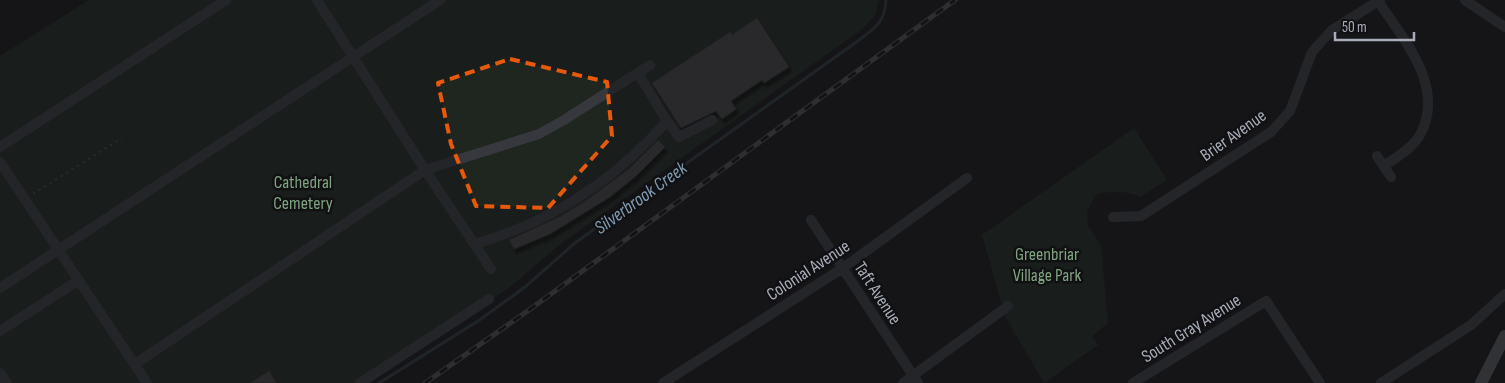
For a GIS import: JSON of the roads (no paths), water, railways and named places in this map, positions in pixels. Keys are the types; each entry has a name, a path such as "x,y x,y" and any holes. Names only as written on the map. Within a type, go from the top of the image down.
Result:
{"main road":[{"path":"1481,383 1505,336"}],"street":[{"path":"0,147 226,0"},
{"path":"317,0 425,170 491,268"},
{"path":"0,288 440,0"},
{"path":"1465,0 1505,27"},
{"path":"1379,1 1419,64 1428,88 1426,114 1421,134 1405,151 1384,166"},
{"name":"Brier Avenue","path":"1113,217 1141,216 1271,132 1290,111 1312,52 1332,30 1379,1"},
{"path":"135,364 425,170 539,134 650,65"},
{"path":"638,73 676,134 682,137 712,120"},
{"path":"475,244 505,235 533,223 579,199 620,169 667,121"},
{"path":"1377,156 1391,178"},
{"path":"0,162 147,383"},
{"name":"Colonial Avenue","path":"663,383 843,268 967,178"},
{"name":"Taft Avenue","path":"812,220 916,380"},
{"path":"0,331 78,280"},
{"path":"1380,383 1471,325 1502,296 1505,287"},
{"path":"360,383 489,298"},
{"name":"South Gray Avenue","path":"1133,383 1266,301 1320,383"},
{"path":"903,383 916,380 1008,306"},
{"path":"0,373 7,383"}],"waterway":[{"name":"Silverbrook Creek","path":"379,383 478,321 525,287 575,243 867,34 877,25 883,15 886,0"}],"railway":[{"path":"425,383 529,310 955,0"}],"park label":[{"name":"Cathedral Cemetery","path":"303,192"},
{"name":"Greenbriar Village Park","path":"1047,264"}]}
